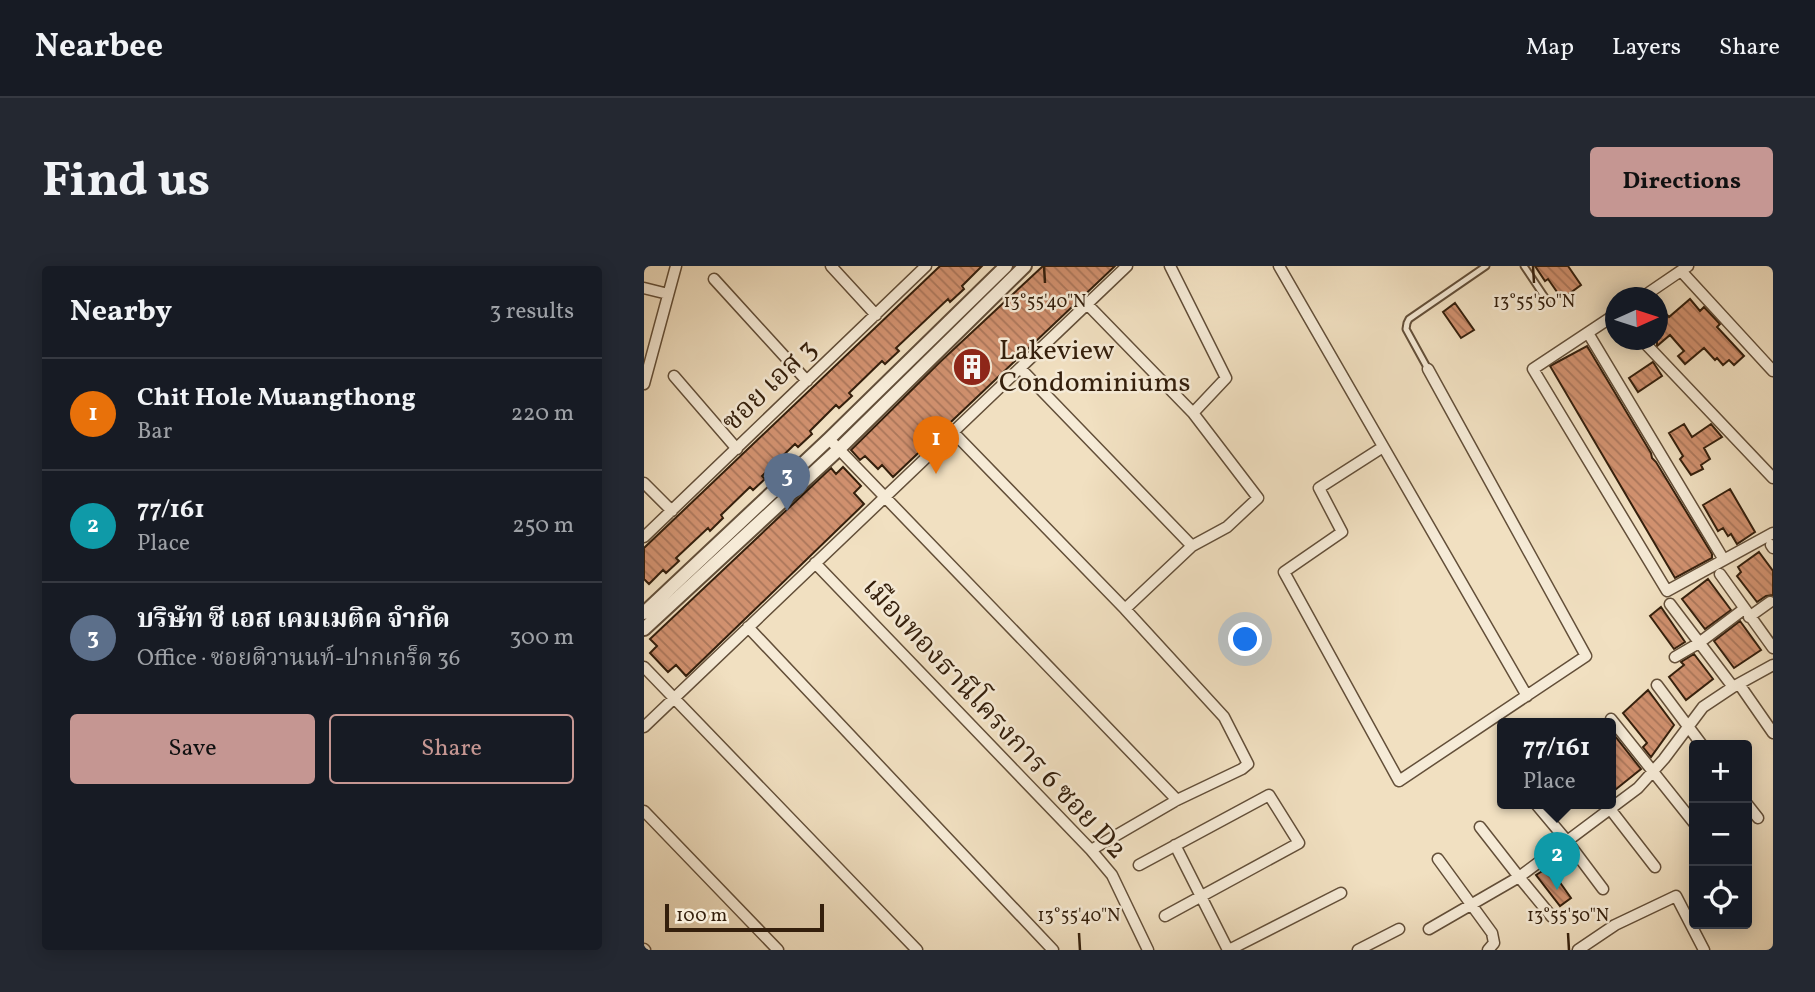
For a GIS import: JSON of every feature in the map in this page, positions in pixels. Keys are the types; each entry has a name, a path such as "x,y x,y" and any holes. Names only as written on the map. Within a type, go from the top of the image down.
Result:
{"street":[{"path":"644,384 676,266"},
{"path":"831,266 876,315"},
{"name":"ซอย เอส 3","path":"644,537 926,266"},
{"path":"644,613 829,439 1006,266"},
{"path":"645,627 838,450 1025,266"},
{"path":"644,727 1127,266"},
{"path":"1170,266 1226,379 1193,413"},
{"path":"1279,266 1527,696"},
{"path":"1657,287 1684,268 1773,371"},
{"path":"714,279 807,381"},
{"path":"644,288 668,294"},
{"path":"1087,304 1193,413 1258,498 1227,527 1192,546 1125,609"},
{"path":"1605,321 1533,369 1667,591 1773,533"},
{"path":"1588,332 1724,559"},
{"path":"1651,350 1773,478"},
{"path":"1020,368 1192,546"},
{"path":"1383,447 1319,488 1342,532 1284,572 1399,781 1586,656 1429,369"},
{"path":"674,376 737,449"},
{"path":"953,432 1125,609 1224,718 1248,764 1177,800 1091,850"},
{"path":"829,439 1177,800"},
{"path":"644,483 672,511"},
{"name":"เมืองทองธานีโครงการ 6 ซอย D2","path":"815,563 1091,850 1112,875 1148,950"},
{"path":"1720,574 1773,648"},
{"path":"1675,657 1770,602"},
{"path":"1670,604 1773,733"},
{"path":"748,627 1053,950"},
{"path":"1616,802 1638,788 1703,707 1773,665"},
{"path":"644,667 917,950"},
{"path":"1657,685 1698,740"},
{"path":"1616,725 1689,817"},
{"path":"1139,865 1269,795 1300,843 1165,916"},
{"path":"1540,809 1603,889"},
{"path":"1429,929 1519,877 1605,809"},
{"path":"1611,809 1655,867"},
{"path":"1752,810 1758,818"},
{"path":"644,811 778,950"},
{"path":"1480,827 1552,917"},
{"path":"1175,845 1228,950 1341,893"},
{"path":"1438,859 1492,933 1494,939 1488,950"},
{"path":"1578,950 1615,925 1676,896 1703,947 1690,950"},
{"path":"1358,950 1399,929"}],"lane":[{"path":"1429,369 1406,329 1409,319 1486,266"},
{"path":"1524,266 1548,302"}],"building":[{"path":"940,266 982,266 962,286 964,289 950,302 948,299 896,348 899,351 885,364 882,361 849,393 852,396 839,408 836,405 810,431 812,434 798,447 795,444 762,476 765,479 753,490 750,487 721,515 723,518 710,531 708,528 676,558 679,561 666,573 663,570 649,584 644,579 644,548"},
{"name":"Lakeview Condominiums","path":"1043,266 1115,266 893,477 882,465 878,469 865,456 860,460 851,450"},
{"path":"1535,266 1568,266 1581,285 1562,299"},
{"path":"1690,299 1700,311 1704,307 1720,324 1717,327 1744,356 1734,365 1729,360 1723,365 1704,348 1685,364 1678,356 1684,351 1670,335 1668,337 1669,317"},
{"path":"1455,303 1474,330 1461,338 1443,312"},
{"path":"1587,346 1712,554 1712,558 1675,578 1550,366"},
{"path":"1653,362 1662,376 1638,392 1629,378"},
{"path":"1684,424 1692,437 1711,424 1722,437 1704,448 1710,459 1701,465 1703,469 1691,475 1680,459 1683,456 1669,433"},
{"path":"843,467 861,486 854,493 864,504 686,676 676,665 668,672 650,653 657,646 650,639 831,468 836,474"},
{"path":"1730,489 1755,532 1737,544 1723,528 1718,531 1703,505"},
{"path":"1759,552 1773,571 1773,595 1757,602 1737,576 1741,572 1738,567"},
{"path":"1708,579 1731,610 1705,629 1682,599"},
{"path":"1661,607 1685,642 1674,649 1650,616"},
{"path":"1740,621 1761,650 1734,668 1714,641"},
{"path":"1694,654 1713,679 1686,700 1669,677 1684,665 1681,662"},
{"path":"1648,690 1674,725 1651,757 1643,747 1647,743 1623,713"},
{"path":"1616,737 1641,769 1616,789"},
{"path":"1549,867 1571,898 1560,906 1536,875"}],"place":[{"name":"Lakeview Condominiums","path":"972,367"},
{"name":"Chit Hole Muangthong","path":"936,474"},
{"name":"บริษัท ซี เอส เคมเมติค จำกัด","path":"787,511"},
{"name":"77/161","path":"1557,890"}]}
